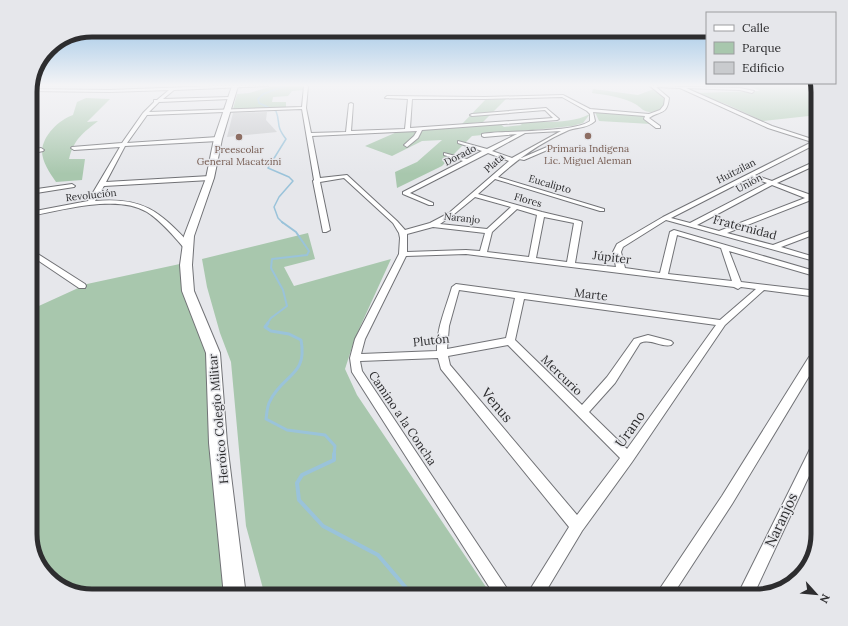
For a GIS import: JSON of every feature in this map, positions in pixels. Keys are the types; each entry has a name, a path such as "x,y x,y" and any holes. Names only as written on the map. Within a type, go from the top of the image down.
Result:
{"street":[{"path":"90,204 103,184 122,145 144,115"},
{"name":"Heróico Colegio Militar","path":"226,115 218,139 210,178 189,236 186,265 188,291 213,353 218,443 234,589"},
{"path":"306,115 310,135 316,181 326,230"},
{"path":"348,133 350,115"},
{"path":"407,130 408,115"},
{"path":"310,135 407,130 557,119 553,115"},
{"name":"Plata","path":"403,233 432,225 451,214 508,164 536,145 568,129 579,127 593,121 592,115"},
{"path":"648,115 646,118 647,120 658,126"},
{"path":"744,115 811,140"},
{"path":"407,145 416,137 420,128"},
{"path":"484,135 568,129"},
{"name":"Dorado","path":"431,204 405,193 522,133"},
{"path":"74,148 218,139"},
{"path":"460,142 514,160"},
{"name":"Huitzilan","path":"621,270 617,252 620,246 665,218 750,174 811,145"},
{"path":"508,164 549,148"},
{"path":"37,151 41,150"},
{"path":"446,154 467,161"},
{"name":"Unión","path":"691,225 772,183 811,165"},
{"path":"750,174 811,196"},
{"path":"316,181 344,176 386,213 403,233 404,254 360,339 355,358"},
{"name":"Eucalipto","path":"493,177 602,210"},
{"path":"103,184 210,178"},
{"path":"37,191 72,186"},
{"name":"Flores","path":"473,194 541,214 578,222 571,264"},
{"path":"719,233 811,200"},
{"name":"Revolución","path":"37,213 90,204 125,202 148,210 187,246"},
{"path":"483,254 489,231 515,207"},
{"path":"532,261 541,214"},
{"name":"Fraternidad","path":"665,218 811,258"},
{"name":"Naranjo","path":"432,225 489,231"},
{"path":"664,275 674,232 811,273"},
{"path":"773,248 811,233"},
{"path":"724,248 738,286"},
{"name":"Júpiter","path":"404,254 466,252 532,261 664,275 761,289 811,293"},
{"path":"37,255 82,286"},
{"name":"Marte","path":"456,287 520,297 722,323"},
{"name":"Venus","path":"456,287 440,342 441,354 445,366 577,526"},
{"name":"Urano","path":"538,589 577,526 628,458 722,323 761,289"},
{"path":"510,341 520,297"},
{"path":"582,412 611,380 637,341 641,338 646,338 668,343"},
{"name":"Plutón","path":"355,358 441,354 510,341"},
{"name":"Mercurio","path":"510,341 628,458"},
{"name":"Camino a la Concha","path":"355,358 357,372 499,589"},
{"path":"668,589 727,500 811,363"},
{"name":"Naranjos","path":"749,589 811,473"}],"green space":[{"path":"72,115 94,115 87,122 98,121 76,141 69,159 85,159 82,180 56,182 43,159 43,145 45,139 57,124"},
{"path":"470,115 490,115 483,122 462,124"},
{"path":"589,115 583,123 572,126 472,136 442,166 397,188 395,172 417,162 442,140 422,141 392,156 365,146 397,132 499,123 504,127 522,125 517,122 555,122 573,120"},
{"path":"596,115 646,115 651,124 599,121"},
{"path":"750,115 811,115 811,116 763,121"},
{"path":"308,233 315,259 284,267 294,286 391,259 355,338 345,369 357,395 487,589 263,589 246,526 231,362 220,333 207,287 202,259"},
{"path":"189,262 192,287 210,355 233,589 85,589 74,586 59,578 44,561 40,552 37,537 37,307 87,284"}],"building":[{"path":"232,115 267,115 266,120 277,132 227,137"}],"waterway":[{"path":"277,115 279,127 286,139 268,168 289,177 293,181 279,197 274,207 278,218 282,222"},
{"path":"267,324 271,318 287,306 283,290 271,268 272,259 307,255 309,251 296,232 282,222"},
{"path":"268,323 265,327 271,331 289,334 301,340 302,352 301,361 298,368 275,392 270,401 266,419 287,430 325,435 335,446 334,455"},
{"path":"334,455 334,460 302,475 297,483 299,500 323,526 378,555 407,589"}],"place":[{"name":"Primaria Indigena Lic. Miguel Aleman","path":"588,136"},
{"name":"Preescolar General Macatzini","path":"239,137"}]}
